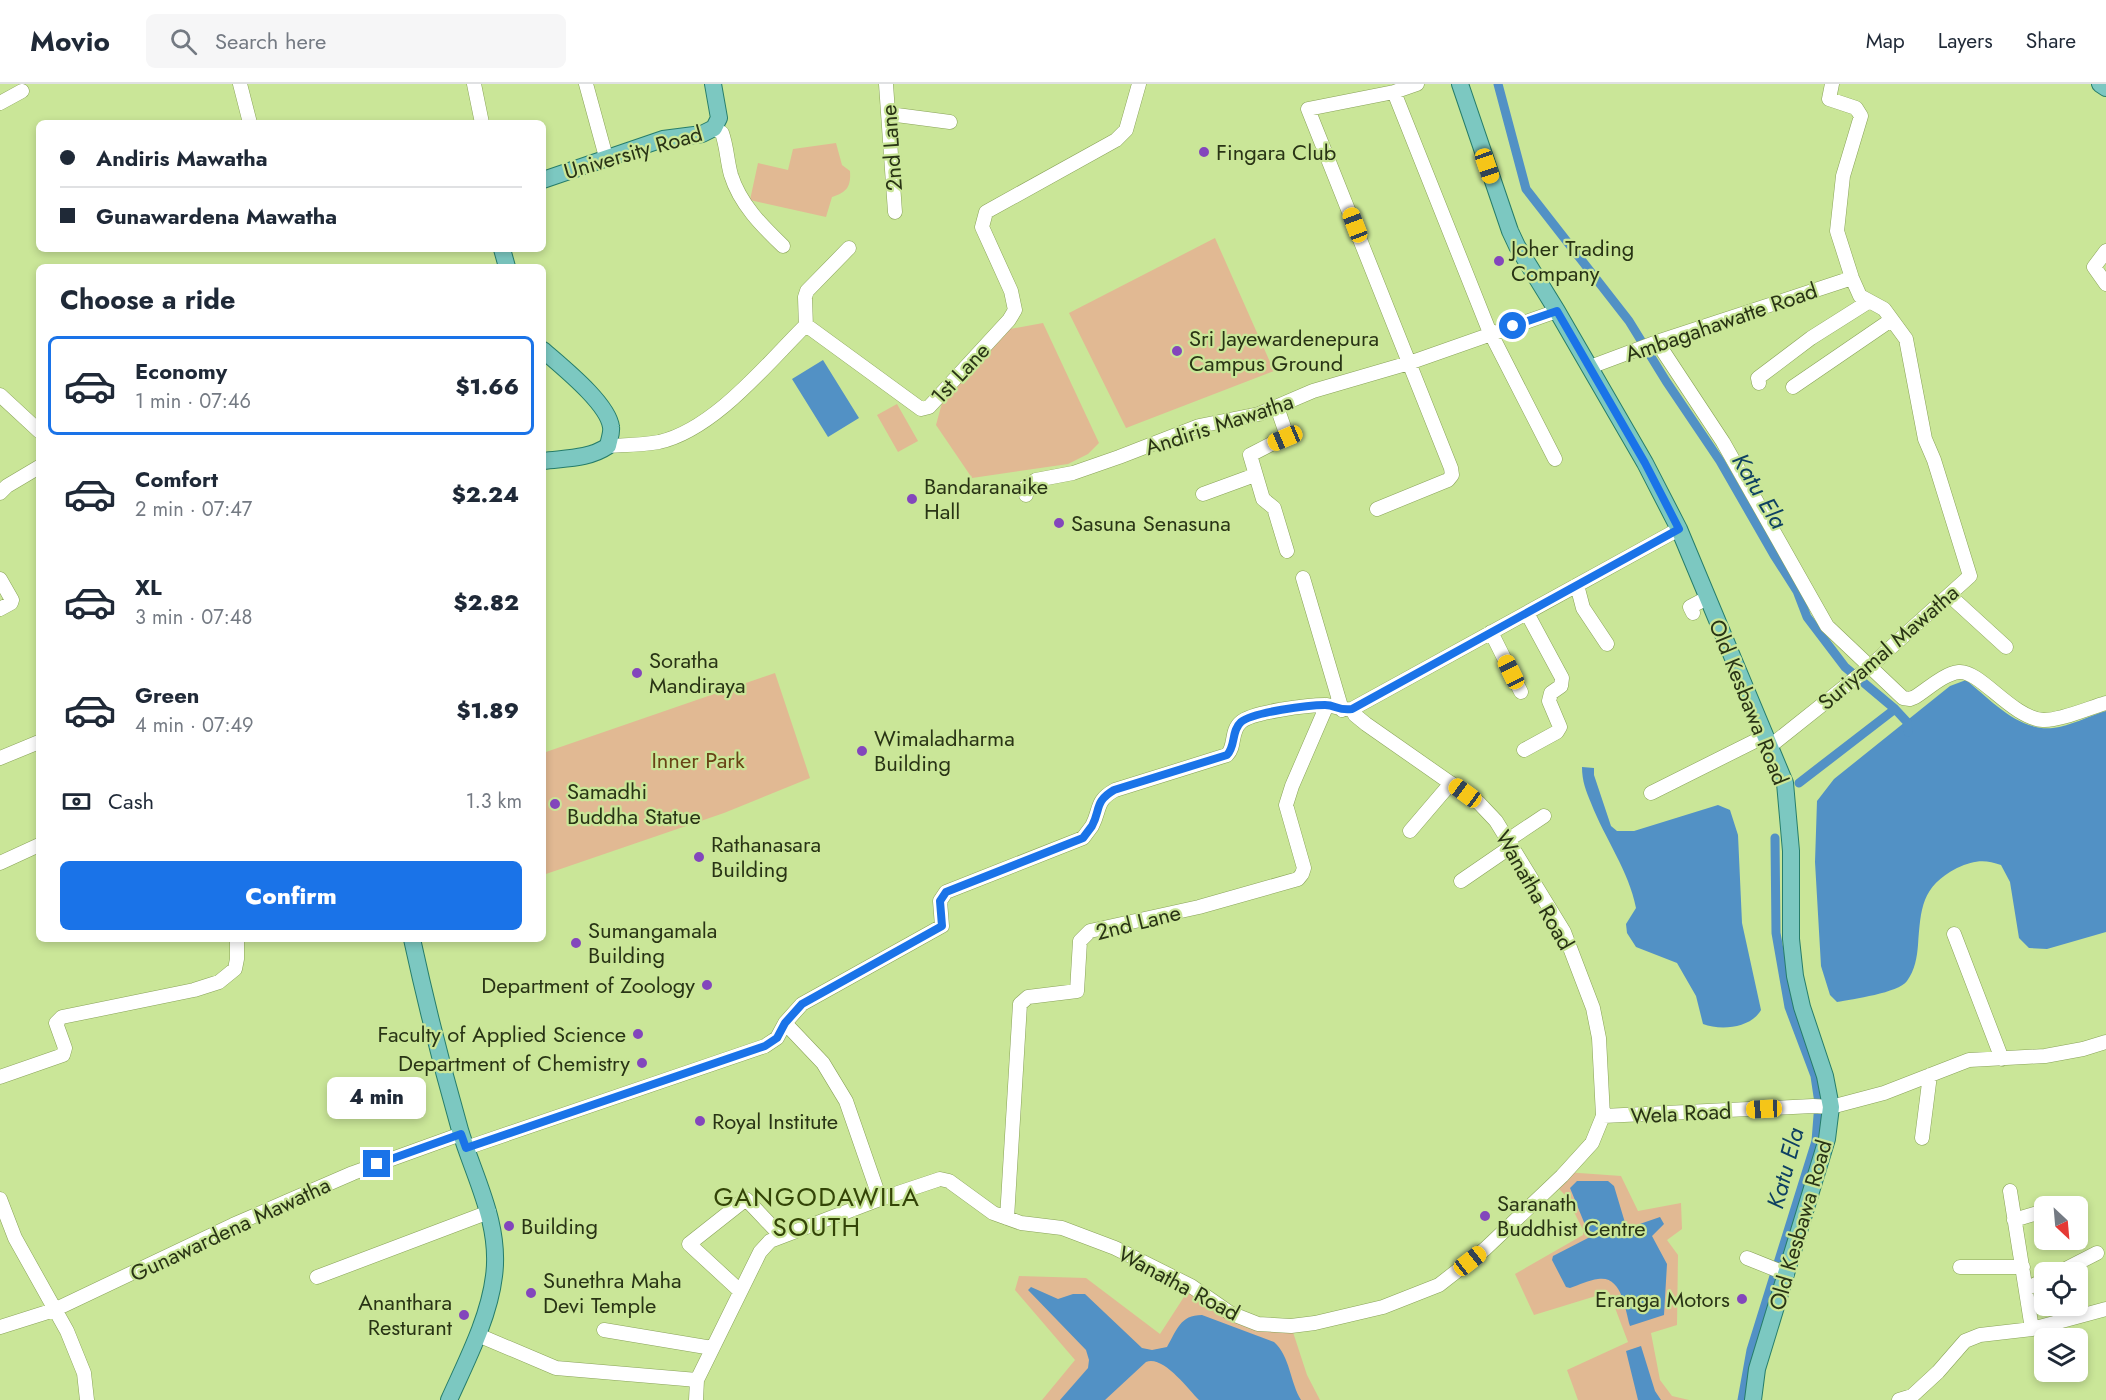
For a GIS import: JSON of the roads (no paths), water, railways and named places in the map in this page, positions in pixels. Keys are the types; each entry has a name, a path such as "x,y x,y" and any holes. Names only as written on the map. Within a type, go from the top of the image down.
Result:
{"main road":[{"name":"University Road","path":"546,179 663,139 702,134 714,128 719,118 713,84"},
{"name":"Old Kesbawa Road","path":"1460,84 1510,231 1645,463 1679,529 1785,783 1791,851 1791,939 1795,976 1802,1007 1825,1076 1823,1106 1827,1139 1757,1370 1753,1400"},
{"path":"2100,84 2106,88"},
{"path":"546,353 581,383 605,412 611,428 608,446 598,453 546,461"},
{"path":"413,942 436,1046 464,1141 489,1212 495,1246 494,1276 478,1335 449,1400"}],"street":[{"path":"240,84 249,120"},
{"path":"474,84 481,120"},
{"path":"586,84 606,157"},
{"name":"2nd Lane","path":"886,84 895,212"},
{"name":"1st Lane","path":"806,328 810,328 921,409 929,407 1009,320 1015,310 1011,291 982,227 986,212 1116,140 1126,130 1139,84"},
{"path":"1377,509 1448,480 1452,475 1451,468 1308,109 1394,92 1417,84"},
{"name":"Suriyamal Mawatha","path":"1651,794 1767,742 1850,684 1970,576 1934,460 1925,439 1906,339 1884,309 1860,296 1837,231 1843,176 1861,116 1856,108 1829,99 1832,84"},
{"path":"0,103 22,91"},
{"path":"1394,92 1491,334 1554,459"},
{"path":"889,114 950,122"},
{"path":"714,128 722,134 731,174 742,199 765,229 783,246"},
{"path":"608,446 659,442 689,431 730,401 803,328 806,328 805,297 807,291 849,248"},
{"path":"2106,251 2094,267 2106,284"},
{"name":"Ambagahawatte Road","path":"1590,367 1656,342 1852,278"},
{"path":"1759,383 1758,378 1811,338 1868,302"},
{"name":"Andiris Mawatha","path":"1026,495 1026,486 1036,480 1073,473 1140,450 1199,426 1239,419 1277,407 1313,391 1408,363 1557,311"},
{"path":"1793,387 1892,320"},
{"path":"1656,342 1723,442 1822,619 1868,668 1906,699 1915,698 1945,677 1962,672 1974,677 2025,715 2042,720 2057,718 2106,703"},
{"path":"0,395 36,428"},
{"path":"1277,407 1287,436 1250,455 1263,500 1274,508 1287,551"},
{"path":"0,493 7,486 36,469"},
{"path":"1203,494 1255,475"},
{"path":"1327,705 1347,710 1679,529"},
{"path":"1303,578 1347,710"},
{"path":"0,579 12,600 0,609"},
{"path":"1577,585 1583,608 1607,644"},
{"path":"1949,595 2006,647"},
{"path":"1693,613 1690,607 1707,598"},
{"path":"1524,750 1557,732 1560,727 1549,701 1551,693 1561,686 1562,678 1527,612"},
{"path":"1491,632 1521,692"},
{"name":"2nd Lane","path":"1007,1218 1020,1004 1028,997 1077,991 1080,941 1090,931 1199,907 1298,879 1304,868 1286,805 1327,705"},
{"name":"Gunawardena Mawatha","path":"0,1327 54,1310 275,1206 353,1173 464,1141 765,1046 777,1038 785,1023 802,1004 942,926 940,901 946,892 1083,838 1093,825 1096,809 1104,796 1114,790 1227,755 1232,750 1234,734 1240,722 1255,714 1327,705"},
{"name":"Wanatha Road","path":"696,1400 697,1380 760,1252 770,1241 940,1179 949,1181 993,1213 1021,1223 1062,1228 1115,1248 1191,1286 1230,1313 1258,1324 1291,1326 1315,1323 1383,1307 1439,1285 1485,1249 1562,1176 1592,1143 1603,1116 1599,1038 1593,1008 1564,932 1510,843 1490,815 1451,783 1347,710"},
{"path":"0,758 36,743"},
{"path":"1410,831 1451,783"},
{"path":"1461,881 1544,816"},
{"path":"0,863 36,846"},
{"path":"1954,934 2002,1059"},
{"path":"0,1077 63,1055 65,1048 56,1023 62,1017 194,990 219,982 235,969 237,942"},
{"path":"785,1023 823,1063 846,1101 880,1199"},
{"name":"Wela Road","path":"1603,1116 1823,1106 1884,1093 1969,1060 2045,1056 2106,1042"},
{"path":"1922,1138 1930,1075"},
{"path":"2010,1191 2032,1329"},
{"path":"0,1199 15,1238 67,1331 84,1373 87,1400"},
{"path":"740,1291 689,1244 746,1199 781,1236"},
{"path":"317,1277 489,1212"},
{"path":"2014,1220 2034,1214"},
{"path":"2079,1262 2097,1253"},
{"path":"1747,1258 1786,1274"},
{"path":"1960,1267 2023,1268"},
{"path":"2026,1289 2034,1285"},
{"path":"1909,1399 1938,1372 1965,1341 1980,1335 2032,1329 2106,1309"},
{"path":"604,1330 712,1348"},
{"path":"478,1335 556,1368 697,1380"}],"water":[{"path":"823,360 859,418 828,437 792,379"},
{"path":"1966,680 2006,713 2028,725 2040,728 2066,725 2106,711 2106,932 2047,949 2029,948 2019,938 2010,882 2001,865 1985,861 1969,863 1945,875 1936,883 1925,900 1920,920 1915,963 1907,981 1885,992 1837,1002 1830,995 1821,966 1815,862 1817,801 1834,779 1950,686"},
{"path":"1582,767 1594,768 1594,775 1611,826 1617,831 1634,831 1718,805 1730,810 1738,835 1742,923 1761,1010 1750,1021 1727,1027 1703,1024 1696,996 1677,963 1636,947 1627,933 1626,924 1636,908 1633,894 1589,799"},
{"path":"1577,1181 1608,1181 1614,1186 1626,1226 1631,1227 1660,1217 1664,1224 1652,1236 1667,1264 1664,1315 1630,1326 1621,1295 1612,1282 1598,1279 1570,1288 1566,1287 1552,1260 1553,1256 1590,1237 1570,1188"},
{"path":"1031,1287 1058,1299 1073,1294 1085,1294 1142,1348 1152,1350 1167,1347 1184,1321 1202,1315 1274,1342 1287,1362 1301,1400 1199,1400 1167,1368 1153,1361 1146,1362 1105,1400 1060,1400 1088,1368 1089,1360 1086,1350 1028,1290"},
{"path":"1641,1346 1655,1391 1661,1400 1638,1400 1626,1351"}],"waterway":[{"name":"Katu Ela","path":"1498,84 1526,189 1629,321 1720,461 1797,591 1807,617 1845,667 1895,709 1799,783"},
{"path":"1895,709 1907,722 1908,732"},
{"name":"Katu Ela","path":"1742,1400 1751,1350 1816,1141 1819,1103 1815,1076 1789,1007 1776,933 1775,838"}],"place":[{"name":"Fingara Club","path":"1204,152"},
{"name":"Joher Trading Company","path":"1499,261"},
{"name":"Sri Jayewardenepura Campus Ground","path":"1177,351"},
{"name":"Bandaranaike Hall","path":"912,499"},
{"name":"Sasuna Senasuna","path":"1059,523"},
{"name":"Soratha Mandiraya","path":"637,673"},
{"name":"Wimaladharma Building","path":"862,751"},
{"name":"Samadhi Buddha Statue","path":"555,804"},
{"name":"Rathanasara Building","path":"699,857"},
{"name":"Sumangamala Building","path":"576,943"},
{"name":"Department of Zoology","path":"707,985"},
{"name":"Faculty of Applied Science","path":"638,1034"},
{"name":"Department of Chemistry","path":"642,1063"},
{"name":"Royal Institute","path":"700,1121"},
{"name":"Saranath Buddhist Centre","path":"1485,1216"},
{"name":"Building","path":"509,1226"},
{"name":"Sunethra Maha Devi Temple","path":"531,1293"},
{"name":"Eranga Motors","path":"1742,1299"},
{"name":"Ananthara Resturant","path":"464,1315"}],"district":[{"name":"GANGODAWILA SOUTH","path":"817,1212"}],"park label":[{"name":"Inner Park","path":"698,760"}]}
